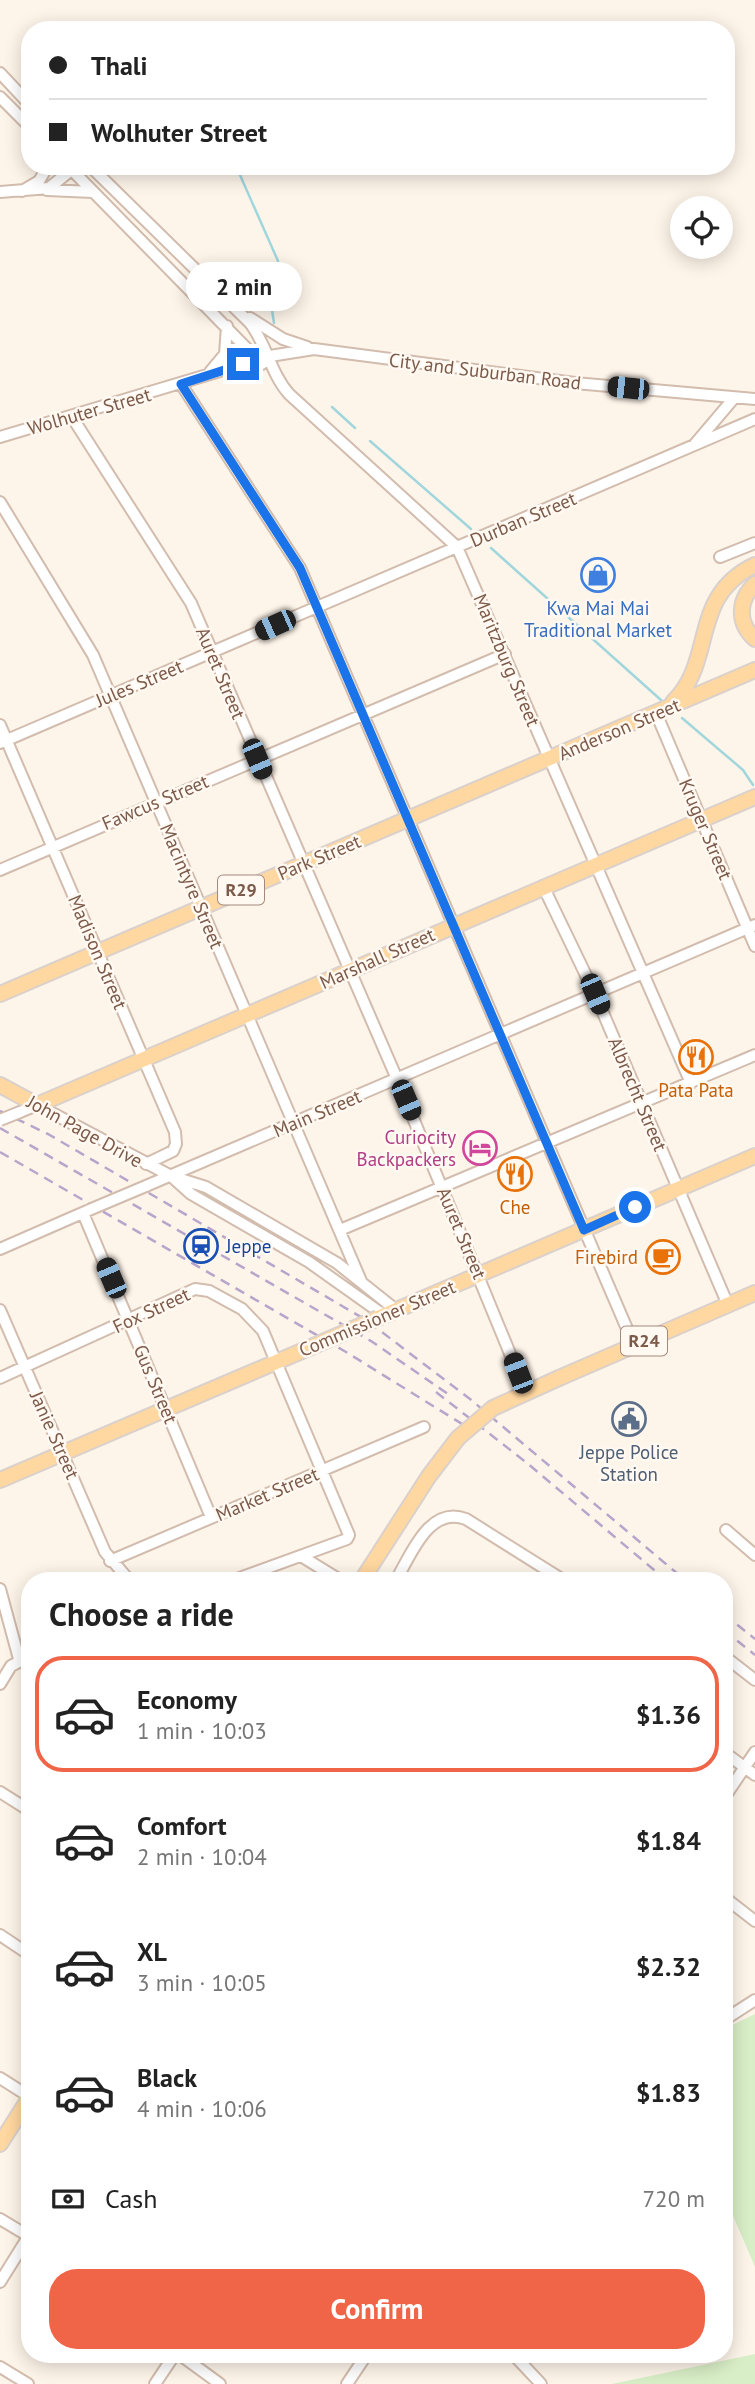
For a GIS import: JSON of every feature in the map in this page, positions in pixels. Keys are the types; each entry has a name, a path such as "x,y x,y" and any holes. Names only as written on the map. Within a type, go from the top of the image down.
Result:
{"main road":[{"path":"660,712 683,692 694,673 705,624 718,594 737,575 755,565"},
{"path":"755,584 742,604 742,620 755,639"},
{"name":"Anderson Street","path":"483,787 755,670"},
{"name":"Park Street","path":"0,994 483,787"},
{"name":"Marshall Street","path":"37,1105 542,886 755,797"},
{"name":"John Page Drive","path":"0,1085 37,1105"},
{"name":"Commissioner Street","path":"0,1480 755,1156"},
{"name":"R24","path":"367,1572 429,1476 458,1438 493,1408 755,1293"},
{"path":"0,2144 21,2111"}],"street":[{"path":"0,73 21,95"},
{"path":"0,97 21,118"},
{"path":"20,192 39,181 43,175"},
{"path":"43,190 58,183 65,175"},
{"name":"Maritzburg Street","path":"78,175 257,360 274,373 289,394 457,547 641,974 691,1083"},
{"name":"Maritzburg Street","path":"99,175 256,330 270,356 274,373"},
{"path":"0,192 93,192"},
{"path":"237,309 283,339 314,349"},
{"path":"205,376 225,354 227,326"},
{"name":"City and Suburban Road","path":"257,360 314,349 526,377 755,399"},
{"name":"Wolhuter Street","path":"0,437 257,360"},
{"path":"181,384 300,568 634,1345"},
{"name":"Durban Street","path":"690,448 734,398"},
{"name":"Auret Street","path":"72,417 184,590 213,652 480,1274 518,1373"},
{"name":"Durban Street","path":"355,590 755,419"},
{"name":"Macintyre Street","path":"0,502 78,626 110,695 361,1281"},
{"path":"720,557 755,543"},
{"name":"Jules Street","path":"3,741 355,590"},
{"name":"Fawcus Street","path":"0,870 364,712 505,654"},
{"name":"Kruger Street","path":"660,712 703,819 751,927 755,946"},
{"name":"Madison Street","path":"0,725 3,741 53,846 176,1138 175,1148 169,1155 146,1164"},
{"name":"Albrecht Street","path":"542,886 595,994 676,1190 728,1305"},
{"name":"Main Street","path":"166,1178 751,927"},
{"path":"340,1230 755,1055"},
{"name":"Marshall Street","path":"0,1120 37,1105"},
{"name":"John Page Drive","path":"37,1105 146,1164 191,1194 346,1285 386,1315"},
{"path":"0,1250 166,1178"},
{"name":"John Page Drive","path":"166,1178 206,1187 361,1281 386,1315"},
{"name":"Gus Street","path":"86,1211 211,1517"},
{"name":"Fox Street","path":"0,1378 130,1321 195,1289 204,1289 250,1315 263,1332 277,1361"},
{"name":"Janie Street","path":"0,1310 110,1561"},
{"path":"256,1572 348,1536 277,1361"},
{"name":"Market Street","path":"110,1561 424,1427"},
{"path":"401,1572 432,1524 453,1516 466,1519 550,1572"},
{"path":"726,1530 755,1555"},
{"path":"301,1556 327,1572"},
{"path":"110,1561 121,1572"},
{"path":"0,1589 2,1605 21,1648"},
{"path":"0,1684 21,1661"},
{"path":"733,1663 755,1680"},
{"path":"733,1785 755,1752"},
{"path":"733,1758 755,1775"},
{"path":"0,1792 21,1805"},
{"path":"733,1904 755,1921"},
{"path":"0,1936 21,1949"},
{"path":"733,2014 755,2000"},
{"path":"0,2078 21,2091"},
{"path":"0,2219 21,2231"},
{"path":"0,2282 21,2248"},
{"path":"155,2384 170,2363"},
{"path":"190,2363 220,2384"},
{"path":"347,2384 361,2363"},
{"path":"521,2363 538,2382"},
{"path":"0,2367 28,2384"}],"green space":[{"path":"755,2014 755,2267 733,2216 733,2025"},
{"path":"755,2354 755,2384 612,2384 712,2363 733,2363 733,2359"}],"waterway":[{"path":"240,175 278,261 272,310 274,323"},
{"path":"332,407 355,428"},
{"path":"370,441 471,529"},
{"path":"491,548 661,700"},
{"path":"682,718 743,770 753,785"}],"railway":[{"path":"0,1111 48,1134 366,1320 470,1399 675,1572"},
{"path":"0,1128 371,1341 448,1394"},
{"path":"0,1152 346,1352 475,1432"},
{"path":"436,1392 527,1463 656,1572"},
{"path":"733,1621 755,1639"},
{"path":"733,1637 755,1655"}],"place":[{"name":"Kwa Mai Mai Traditional Market","path":"598,575"},
{"name":"Pata Pata","path":"696,1057"},
{"name":"Curiocity Backpackers","path":"480,1148"},
{"name":"Che","path":"515,1174"},
{"name":"Jeppe","path":"201,1246"},
{"name":"Firebird","path":"663,1257"},
{"name":"Jeppe Police Station","path":"629,1419"}],"route":[{"path":"243,364 181,384 300,568 584,1230 635,1207"}]}
